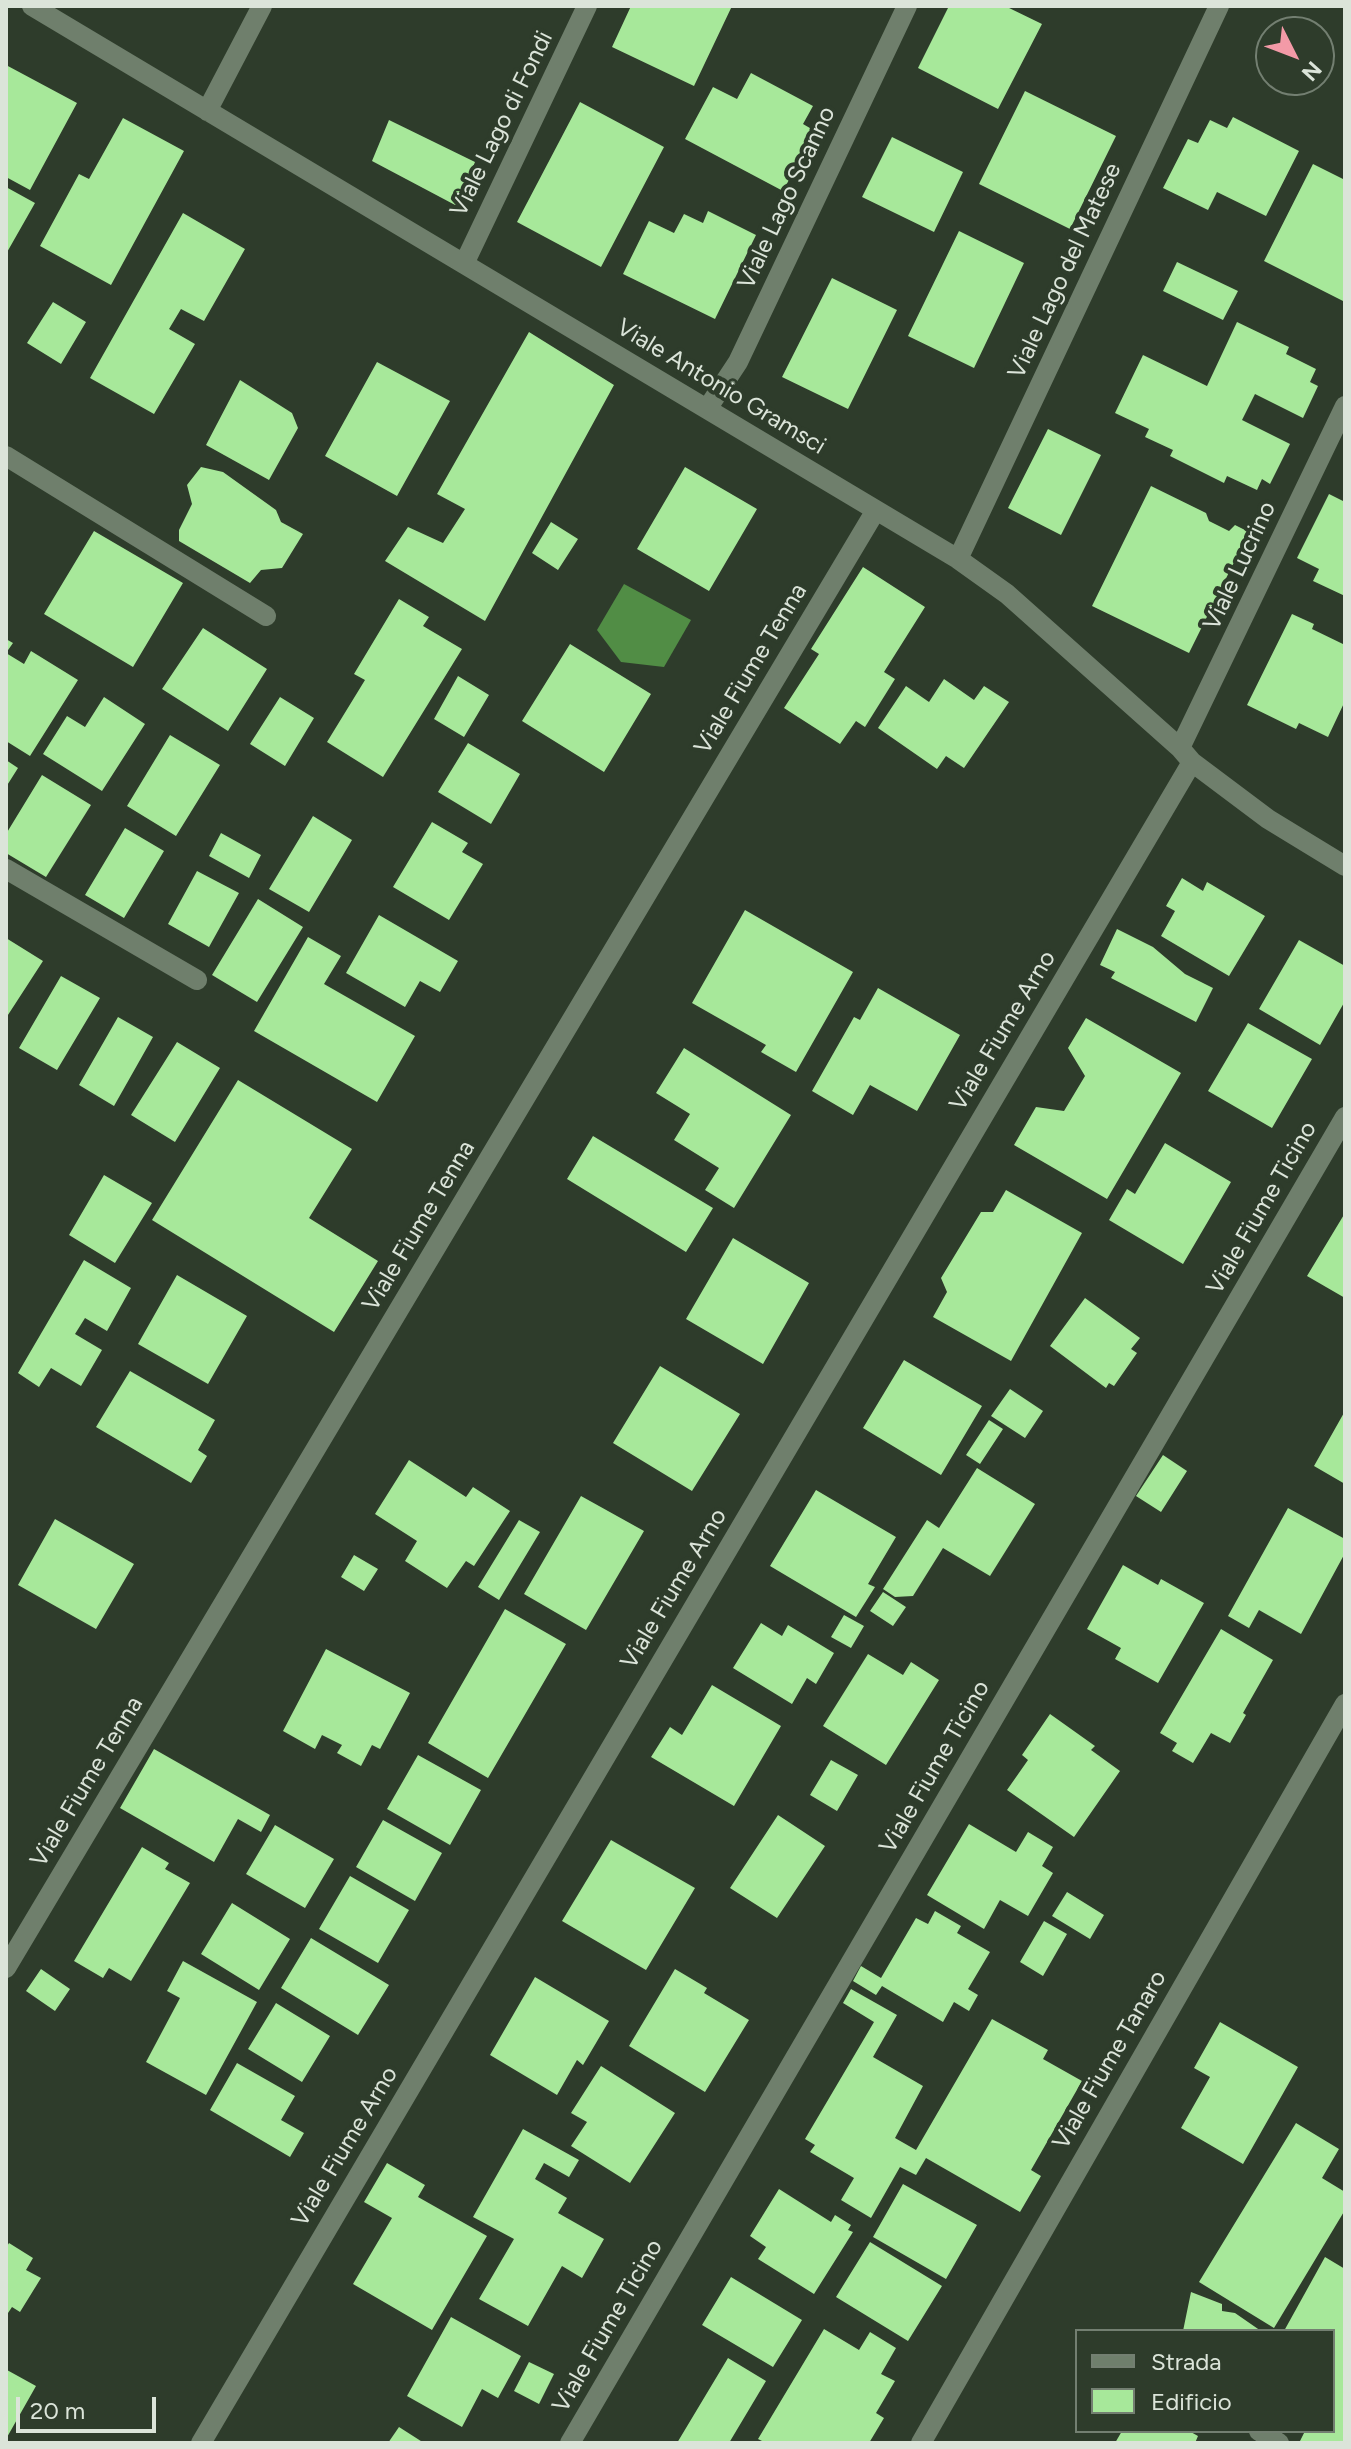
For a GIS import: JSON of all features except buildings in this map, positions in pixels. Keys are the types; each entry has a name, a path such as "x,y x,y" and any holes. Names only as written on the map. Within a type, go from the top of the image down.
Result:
{"street":[{"name":"Viale Antonio Gramsci","path":"32,6 958,559 1007,594 1186,755 1268,819 1345,866"},
{"path":"207,111 262,6"},
{"name":"Viale Lago di Fondi","path":"464,264 587,6"},
{"name":"Viale Lago Scanno","path":"707,409 738,362 907,6"},
{"name":"Viale Lago del Matese","path":"958,559 1219,6"},
{"name":"Viale Lucrino","path":"1186,755 1345,406"},
{"path":"6,456 266,616"},
{"name":"Viale Fiume Tenna","path":"6,1968 876,510"},
{"name":"Viale Fiume Arno","path":"201,2443 1186,755"},
{"path":"6,869 197,980"},
{"name":"Viale Fiume Ticino","path":"570,2443 1345,1117"},
{"name":"Viale Fiume Tanaro","path":"921,2443 1345,1704"}],"shaded area":[{"path":"624,584 691,620 664,667 621,662 597,630"}]}
